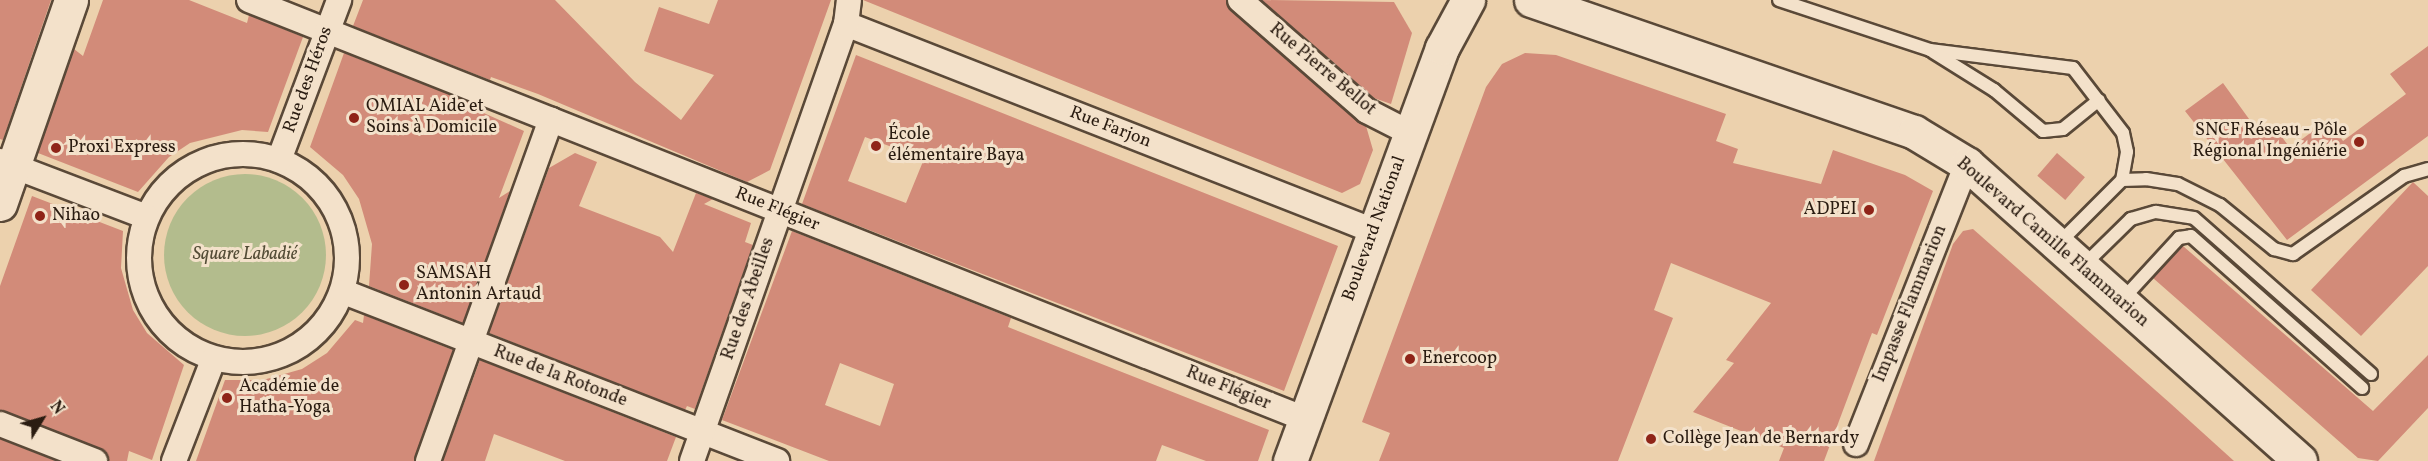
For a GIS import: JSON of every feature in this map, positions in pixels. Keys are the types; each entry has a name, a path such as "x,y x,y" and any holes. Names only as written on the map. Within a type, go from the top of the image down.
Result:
{"street":[{"path":"0,204 7,163 71,0"},
{"name":"Rue Flégier","path":"249,0 1305,419"},
{"name":"Rue des Héros","path":"279,160 339,0"},
{"name":"Rue des Abeilles","path":"692,461 846,24 849,0"},
{"name":"Rue Pierre Bellot","path":"1240,0 1367,111 1410,133"},
{"name":"Boulevard National","path":"1290,461 1447,36 1468,0"},
{"name":"Boulevard Camille Flammarion","path":"1531,0 1914,132 1966,164 2300,461"},
{"name":"Rue Farjon","path":"846,24 1374,231"},
{"path":"428,461 550,120"},
{"path":"231,154 279,160 304,172 334,205 347,248 344,292 323,326 293,350 256,362 214,358 181,342 166,328 145,294 138,254 147,217 162,192 204,160 231,154"},
{"path":"7,163 147,217"},
{"name":"Impasse Flammarion","path":"1856,444 1966,164"},
{"name":"Rue de la Rotonde","path":"344,292 777,461"},
{"path":"174,461 214,358"},
{"path":"0,424 95,461"}],"lane":[{"path":"1779,0 1930,50 2073,68 2122,133 2127,152 2122,180 2056,246"},
{"path":"1930,50 1994,90 2043,131 2063,129 2098,100"},
{"path":"2122,180 2178,184 2220,206 2274,249 2293,254 2404,176 2428,169"},
{"path":"2081,268 2131,219 2156,212 2194,218 2371,374"},
{"path":"2120,302 2179,238 2191,236 2362,388"}],"green space":[{"name":"Square Labadié","path":"245,174 261,175 276,180 303,197 320,224 325,239 325,271 320,286 303,313 276,330 261,335 245,336 229,335 214,330 187,313 170,286 165,271 164,255 165,239 170,224 187,197 214,180 229,175"}],"building":[{"path":"0,0 51,0 3,140 0,139"},
{"path":"103,0 189,0 247,23 249,15 303,37 268,132 242,130 190,143 169,157 138,192 38,153 74,49 83,56"},
{"path":"363,0 555,0 635,82 681,120 714,75 644,51 659,7 709,24 718,0 831,0 770,170 747,182 538,94 491,77 490,80 353,26"},
{"path":"863,0 1226,0 1231,11 1366,126 1373,150 1360,184 1342,193"},
{"path":"1262,0 1394,2 1412,33 1391,104 1374,98"},
{"name":"SNCF Réseau - Pôle Régional Ingéniérie","path":"2428,46 2428,136 2287,240 2185,111 2223,83 2257,130 2279,133 2290,148 2328,120 2343,141 2406,94 2390,74"},
{"path":"344,53 479,106 477,110 524,131 499,198 510,191 463,323 369,286 372,244 359,199 343,175 310,147"},
{"path":"1525,53 1556,55 1726,114 1716,141 1738,149 1733,163 1821,184 1833,150 1905,175 1933,191 1877,335 1872,333 1824,461 1779,461 1784,448 1693,412 1734,363 1726,360 1771,303 1671,263 1654,310 1673,318 1618,461 1379,461 1390,433 1362,422 1486,87 1502,64"},
{"path":"856,55 1338,246 1284,391 802,204","holes":["865,137 924,159 906,203 848,181"]},
{"path":"575,153 597,162 579,206 660,237 673,252 696,193 713,199 704,204 751,223 745,242 753,245 695,409 687,406 685,410 489,333 549,168"},
{"path":"2057,153 2085,177 2065,200 2037,176"},
{"path":"2413,182 2428,196 2428,266 2361,336 2311,290"},
{"path":"32,196 123,231 121,268 133,310 147,333 184,365 152,460 129,451 127,461 109,461 100,448 0,410 0,286"},
{"path":"1973,229 2234,461 1874,461 1953,244 1963,231"},
{"path":"792,231 1011,318 1008,327 1269,430 1258,461 1206,461 1162,445 1156,461 829,461 722,420","holes":["840,363 894,384 880,426 825,405"]},
{"path":"2183,246 2373,411 2428,355 2428,408 2378,461 2358,458 2153,278"},
{"path":"364,315 453,350 414,461 196,461 225,380 263,380 302,369 327,353 355,320 363,323"},
{"path":"480,360 676,437 667,461 565,461 494,434 485,461 443,461"},
{"path":"0,439 56,461 0,461"}],"place":[{"name":"OMIAL Aide et Soins à Domicile","path":"354,118"},
{"name":"SNCF Réseau - Pôle Régional Ingéniérie","path":"2359,142"},
{"name":"École élémentaire Baya","path":"876,146"},
{"name":"Proxi Express","path":"56,148"},
{"name":"ADPEI","path":"1869,210"},
{"name":"Nihao","path":"40,216"},
{"name":"SAMSAH Antonin Artaud","path":"404,285"},
{"name":"Enercoop","path":"1410,359"},
{"name":"Académie de Hatha-Yoga","path":"227,398"},
{"name":"Collège Jean de Bernardy","path":"1651,439"}]}
